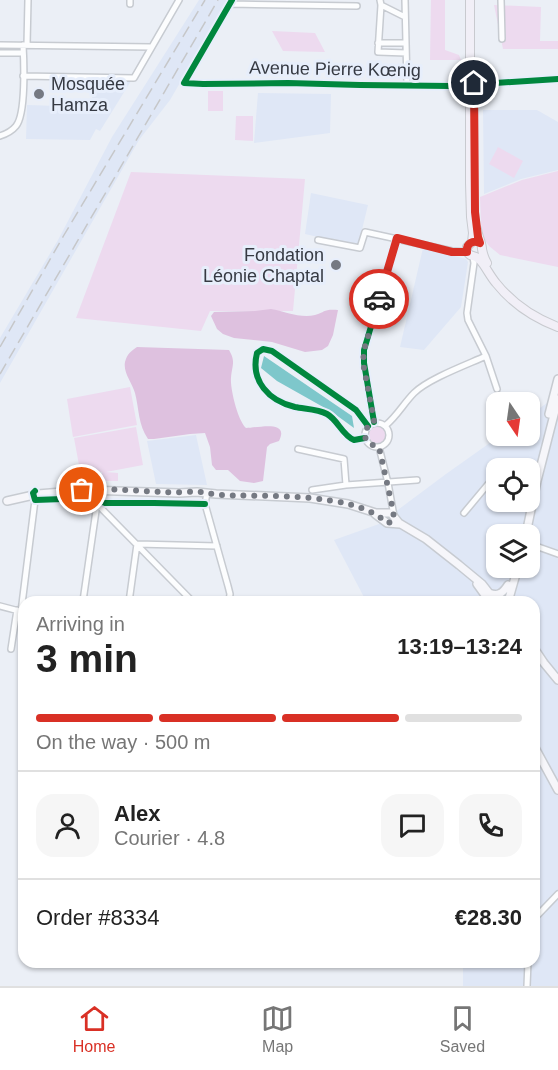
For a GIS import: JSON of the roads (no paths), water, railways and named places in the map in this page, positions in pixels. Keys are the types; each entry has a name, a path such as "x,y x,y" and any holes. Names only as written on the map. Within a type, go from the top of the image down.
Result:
{"main road":[{"path":"472,0 472,242 497,284 536,317 558,327"},
{"path":"472,84 475,212 478,237 476,252 512,295 532,309 558,321"},
{"path":"538,458 558,379"},
{"path":"540,458 558,399"},
{"path":"3,502 19,494 34,495 78,490 192,492 316,499 389,515 436,546 482,584 491,596"},
{"path":"470,574 486,596"},
{"path":"507,596 510,578"},
{"path":"508,596 514,578"},
{"path":"489,593 500,594 508,585"},
{"path":"540,657 544,663"},
{"path":"540,659 558,680"},
{"path":"540,757 558,790"}],"street":[{"path":"0,136 9,132 20,119 28,0"},
{"path":"23,76 134,78 179,0"},
{"path":"405,0 407,85"},
{"path":"501,0 502,39"},
{"path":"231,2 357,6"},
{"name":"Avenue Pierre Kœnig","path":"231,2 183,83 407,85 558,79"},
{"path":"405,17 381,3 378,52 406,53"},
{"path":"378,43 406,43"},
{"path":"0,45 151,47"},
{"path":"0,53 23,53"},
{"path":"318,240 360,248 365,232 452,252 476,252 467,313 468,320 486,356 497,389"},
{"path":"371,424 363,363 364,350 397,238"},
{"path":"365,438 354,440 348,438 330,415 276,401 263,388 257,377 255,359 257,353 263,349 272,351 356,410 371,424"},
{"path":"386,425 425,384 486,356"},
{"path":"378,422 386,425 390,436 386,443 379,447 369,444 365,438 365,431 371,424 378,422"},
{"path":"379,447 388,483 389,515"},
{"path":"298,449 344,459 346,485"},
{"path":"312,490 417,480"},
{"path":"464,513 486,487"},
{"path":"207,493 205,504 230,596"},
{"path":"23,596 34,495 91,498 187,596"},
{"path":"98,503 205,504"},
{"path":"85,596 98,503"},
{"path":"136,544 217,546"},
{"path":"130,596 136,544"},
{"path":"540,548 558,554"},
{"path":"0,606 18,611"},
{"path":"10,649 18,622"},
{"path":"540,914 558,894"},
{"path":"527,986 528,968"}],"water":[{"path":"264,356 352,416 354,428 332,412 277,381 261,368"}],"railway":[{"path":"0,347 64,235 205,0"},
{"path":"0,374 218,0"}],"place":[{"name":"Mosquée Hamza","path":"39,94"},
{"name":"Fondation Léonie Chaptal","path":"336,265"}]}
